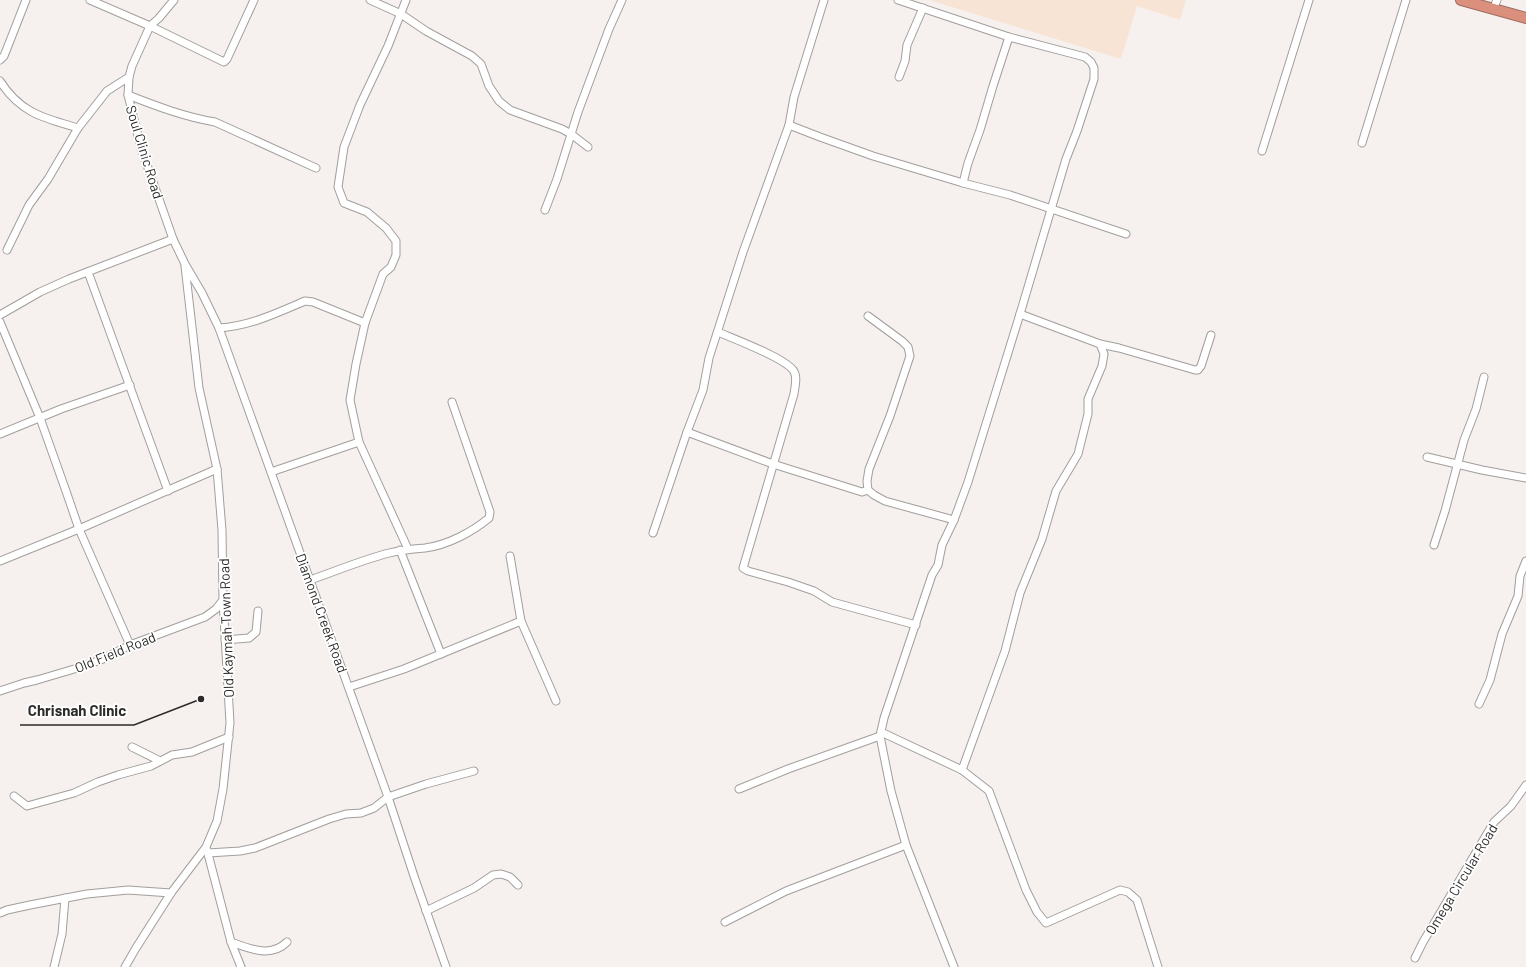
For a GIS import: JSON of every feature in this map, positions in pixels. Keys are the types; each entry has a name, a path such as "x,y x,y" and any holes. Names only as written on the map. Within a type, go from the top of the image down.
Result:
{"highway":[{"path":"1461,0 1495,4 1526,18"}],"street":[{"path":"0,60 4,56 26,0"},
{"path":"90,0 150,26 224,62 227,59 254,0"},
{"name":"Soul Clinic Road","path":"174,0 150,26 132,66 129,77 128,95 141,148 173,239 185,264"},
{"path":"370,0 400,14 426,31 459,48 481,64 489,86 499,101 510,110 541,120 571,134 588,147"},
{"path":"406,0 388,46 360,105 344,147 338,187 344,203 367,212 386,228 396,241 396,255 391,267 383,274 365,323 350,400 359,442 408,549"},
{"path":"545,210 558,179 571,134 609,29 622,0"},
{"path":"653,533 687,432 704,390 709,358 743,252 789,124 794,97 824,0"},
{"path":"898,0 1009,37 1084,57 1091,62 1094,68 1094,79 1077,132 1066,159 968,482 954,520 942,546 938,565 932,575 880,734 886,768 906,845 954,967"},
{"path":"1262,151 1309,0"},
{"path":"1362,143 1406,0"},
{"path":"899,77 905,61 907,45 923,8"},
{"path":"963,183 968,163 1009,37"},
{"path":"7,250 29,205 48,179 78,128 107,91 129,77"},
{"path":"0,81 15,101 26,109 39,116 78,128"},
{"path":"128,95 158,107 197,119 215,122 316,168"},
{"path":"789,124 873,156 963,183 1010,195 1126,234"},
{"path":"0,315 40,292 173,239"},
{"name":"Diamond Creek Road","path":"185,264 202,293 219,328 349,687 446,967"},
{"name":"Old Kaymah Town Road","path":"125,967 171,894 207,850 217,821 223,789 230,723 223,600 222,530 217,469 199,388 185,264"},
{"path":"88,272 168,490"},
{"path":"219,328 234,327 262,319 305,301 313,302 365,323"},
{"path":"1020,314 1100,344 1119,348 1194,370 1198,370 1201,366 1211,335"},
{"path":"868,316 902,341 908,347 910,356 890,416 869,469 867,481 868,490 885,501 954,520"},
{"path":"0,322 40,418 79,529 130,645"},
{"path":"718,332 781,360 793,370 796,378 794,394 743,568 748,572 788,582 814,591 832,602 916,625"},
{"path":"962,770 1005,651 1020,593 1042,538 1056,491 1078,454 1088,414 1088,399 1102,366 1104,354 1100,344"},
{"path":"1434,545 1484,377"},
{"path":"0,434 130,386"},
{"path":"310,580 400,550 426,548 445,543 468,532 489,518 490,512 452,402"},
{"path":"687,432 773,464 862,492 868,490"},
{"path":"271,472 359,442"},
{"path":"1427,457 1482,470 1526,478"},
{"path":"0,561 79,529 217,469"},
{"path":"400,550 442,654"},
{"path":"510,556 521,621 556,701"},
{"path":"1479,704 1490,680 1502,634 1518,596 1520,576 1526,561"},
{"name":"Old Field Road","path":"0,691 74,670 103,659 130,645 205,617 216,609 223,600"},
{"path":"225,640 249,638 256,632 258,611"},
{"path":"349,687 404,669 521,621"},
{"path":"739,789 880,734 962,770 989,791 1026,890 1037,912 1046,923 1120,890 1128,892 1137,900 1158,967"},
{"path":"14,796 28,806 38,804 74,793 118,775 151,766 172,755 192,752 228,737"},
{"path":"132,747 160,761"},
{"path":"241,967 218,894 207,850 240,851 255,848 329,819 346,814 362,813 374,808 388,797 426,784 474,771"},
{"name":"Omega Circular Road","path":"1415,958 1494,822 1511,806 1526,785"},
{"path":"725,922 786,891 906,845"},
{"path":"426,911 474,888 493,875 501,874 510,878 518,885"},
{"path":"0,914 7,910 65,898 128,890 171,894"},
{"path":"54,967 62,934 65,898"},
{"path":"232,942 263,952 278,949 287,942"}],"shaded area":[{"path":"929,0 1186,0 1180,20 1137,6 1121,59"}],"place":[{"name":"Chrisnah Clinic","path":"201,699"}]}
